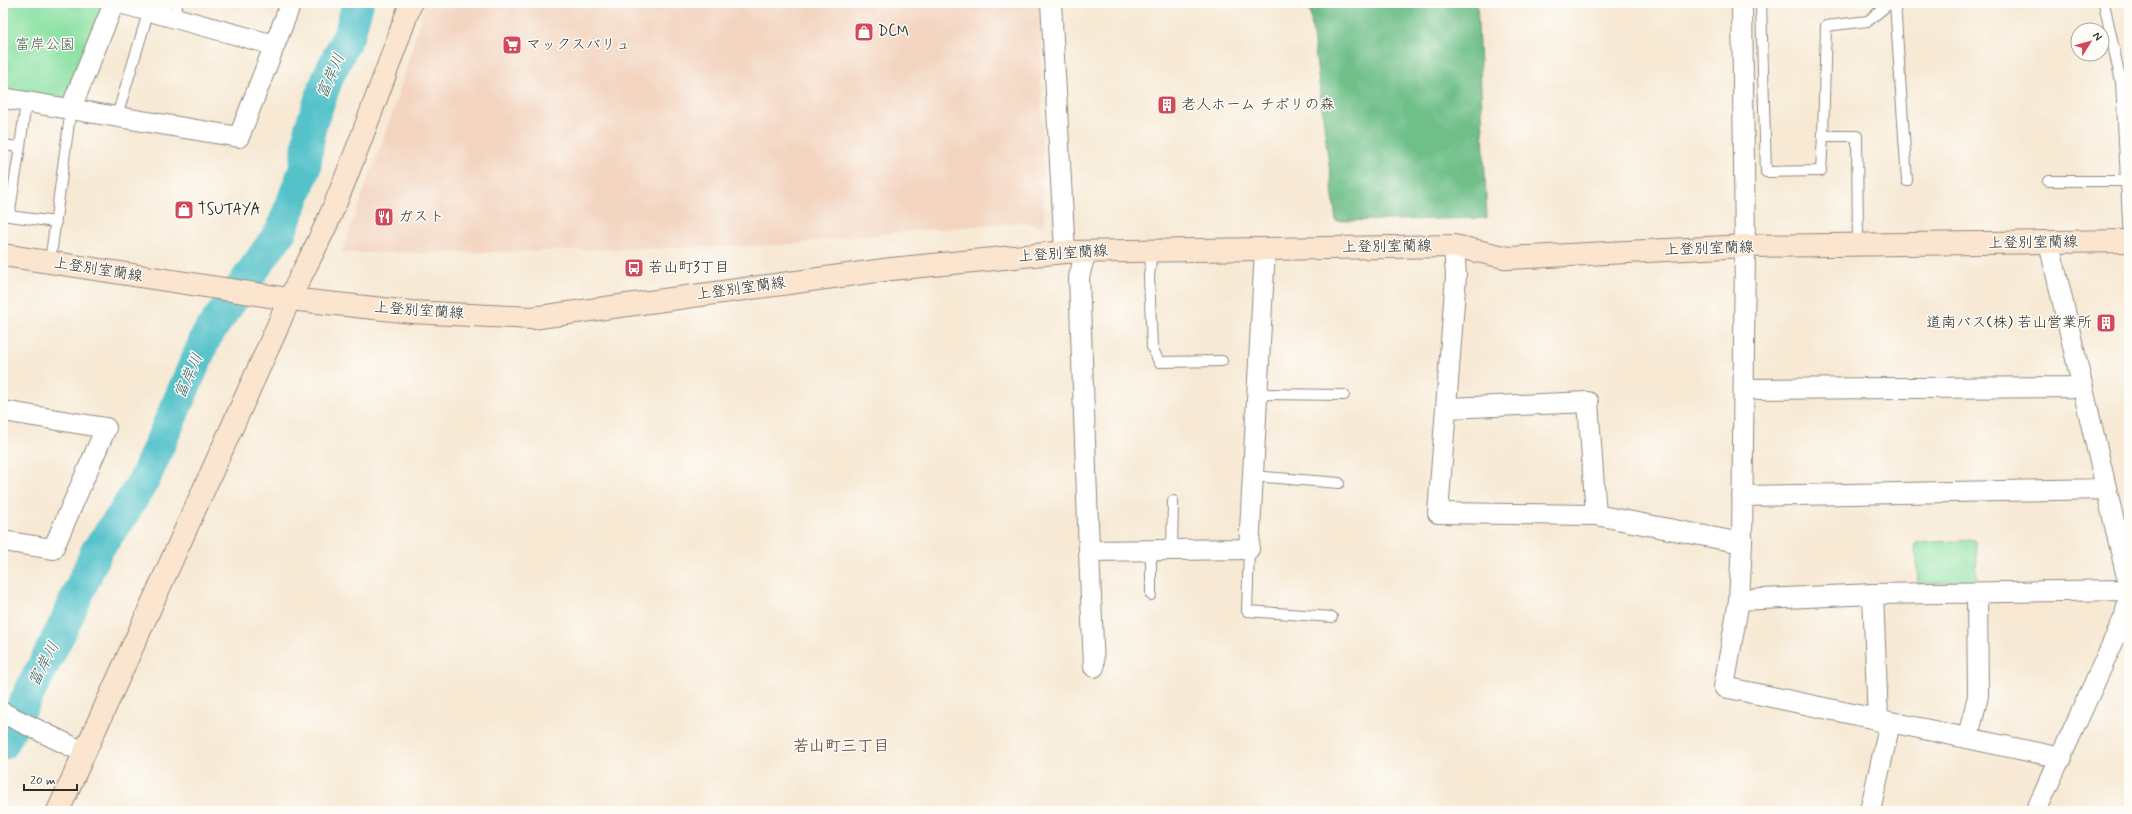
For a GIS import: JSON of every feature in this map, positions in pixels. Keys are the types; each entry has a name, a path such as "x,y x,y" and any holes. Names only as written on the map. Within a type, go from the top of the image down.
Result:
{"main road":[{"path":"58,811 289,299 329,218 356,153 411,3"},
{"name":"上登別室蘭線","path":"3,255 289,299 412,312 532,318 891,269 1076,252 1454,246 1509,258 1745,246 2049,243 2129,240"}],"street":[{"path":"71,108 114,3"},
{"path":"120,3 149,10 176,10 274,45"},
{"path":"3,98 71,108 239,137 290,3"},
{"path":"1051,3 1079,277 1094,667"},
{"path":"1742,3 1745,246 1742,543 1739,600 1724,687 1884,722 1968,737 2062,758"},
{"path":"2049,243 2084,387 2129,586"},
{"path":"1454,246 1456,276 1438,512 1596,515 1742,543"},
{"path":"1089,551 1249,549 1265,249"},
{"path":"1744,389 2084,387"},
{"path":"1447,408 1588,402 1596,515"},
{"path":"3,411 106,428 53,549 3,541"},
{"path":"1742,496 2106,489"},
{"path":"1739,600 1873,594 2129,590"},
{"path":"1968,737 1978,696 1977,593"},
{"path":"1870,811 1884,722 1873,594"},
{"path":"2036,811 2062,758 2125,616 2129,595"},
{"path":"4,713 85,752"}],"lane":[{"path":"1760,3 1766,172 1821,171 1824,136 1826,26 1868,21 1890,3"},
{"path":"1895,3 1908,181"},
{"path":"2104,3 2121,82 2129,240"},
{"path":"117,116 149,10"},
{"path":"26,102 9,216 56,222"},
{"path":"50,262 71,108"},
{"path":"1824,136 1857,136 1858,245"},
{"path":"3,145 20,147"},
{"path":"2048,181 2126,181"},
{"path":"1152,250 1149,276 1152,347 1159,362 1222,361"},
{"path":"1257,394 1344,395"},
{"path":"1253,476 1339,483"},
{"path":"1172,550 1173,501"},
{"path":"1249,549 1247,611 1332,617"},
{"path":"1151,550 1151,595"}],"shaded area":[{"path":"425,3 1040,3 1044,226 1020,222 901,232 781,245 508,252 341,253 395,106"}],"green space":[{"name":"富岸公園","path":"3,3 108,3 72,92 61,100 3,91"},
{"path":"1309,3 1477,3 1487,218 1336,221"},
{"path":"1975,540 1977,581 1918,584 1916,543"}],"waterway":[{"name":"富岸川","path":"3,744 65,623 97,550 123,514 145,478 207,335 281,231 305,168 310,128 328,77 350,32 358,3"}],"place":[{"name":"DCM","path":"864,32"},
{"name":"マックスバリュ","path":"512,45"},
{"name":"老人ホーム チボリの森","path":"1167,105"},
{"name":"TSUTAYA","path":"184,210"},
{"name":"ガスト","path":"384,217"},
{"name":"若山町3丁目","path":"634,268"},
{"name":"道南バス(株) 若山営業所","path":"2106,323"}],"district":[{"name":"若山町三丁目","path":"841,746"}]}
